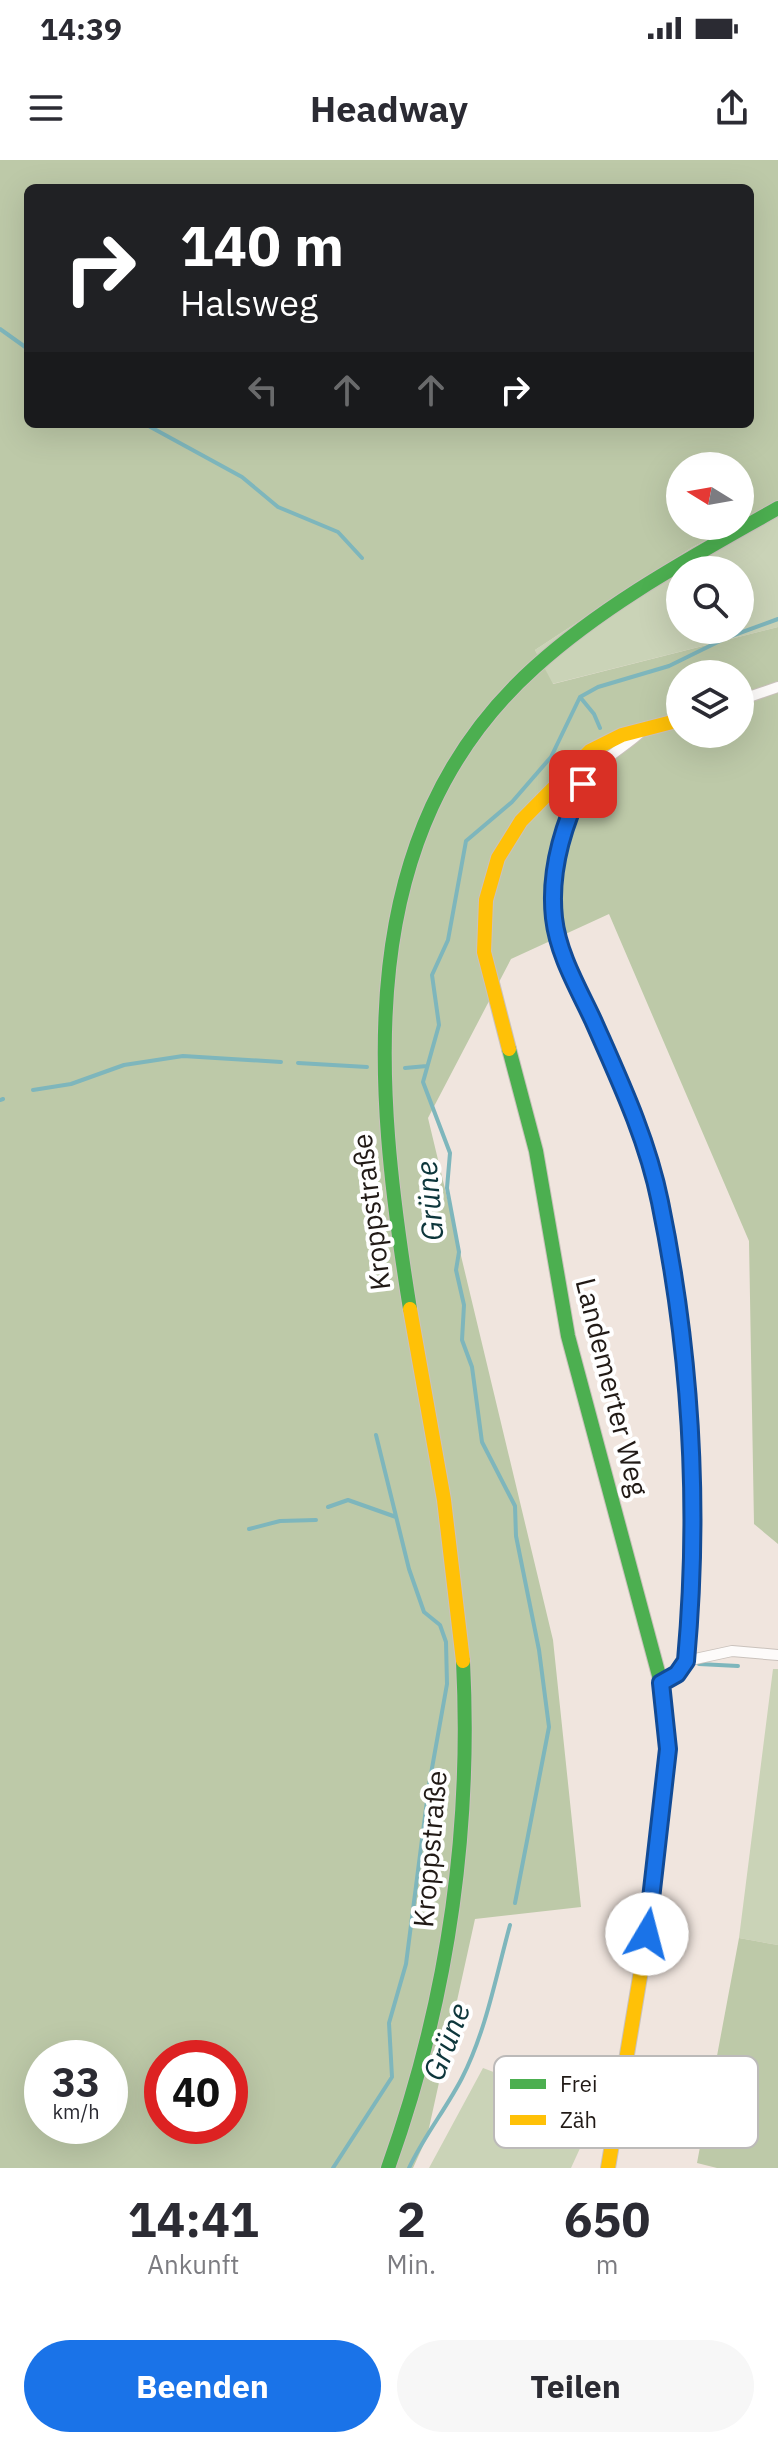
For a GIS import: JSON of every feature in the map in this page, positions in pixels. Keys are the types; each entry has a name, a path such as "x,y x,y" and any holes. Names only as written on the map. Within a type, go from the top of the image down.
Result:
{"street":[{"name":"Kroppstraße","path":"388,2168 421,2077 450,1931 464,1795 466,1724 463,1660 444,1500 407,1294 389,1164 384,1028 400,888 412,850 448,774 470,740 523,677 606,611 778,508"},
{"path":"754,695 778,687"},
{"name":"Landemerter Weg","path":"627,2056 652,1905 668,1749 661,1683 568,1336 536,1151 484,952 482,919 488,879 500,847 512,828 599,745 666,724"},
{"path":"644,729 597,766 572,805 554,878 554,919 562,953 644,1140 660,1202 681,1323 693,1436 686,1661 677,1674 661,1683"},
{"path":"686,1661 732,1651 778,1655"},
{"name":"Landemerter Weg","path":"608,2168 611,2148"}],"green space":[{"path":"0,160 778,160 778,502 754,515 754,452 666,452 666,540 706,540 679,556 666,556 666,564 535,650 553,684 711,644 754,644 754,633 778,627 778,1544 754,1524 749,1241 609,914 511,959 428,1118 553,1640 581,1907 475,1919 427,2137 413,2168 0,2168"},
{"path":"778,502 778,627 754,633 754,556 679,556 706,540 754,540 754,515"},
{"path":"666,564 666,644 711,644 552,684 535,650"},
{"path":"773,1669 778,1669 778,1945 739,1938"},
{"path":"739,1938 778,1945 778,2168 717,2168 697,2163 700,2148 758,2148 758,2056 717,2056"},
{"path":"483,2068 494,2072 494,2148 580,2148 571,2168 429,2168"}],"waterway":[{"path":"0,329 24,346"},
{"path":"152,428 242,477 278,507 338,532 362,558"},
{"name":"Grüne","path":"515,1903 549,1727 539,1650 516,1536 515,1506 482,1442 472,1367 462,1340 464,1305 456,1270 459,1252 447,1188 450,1153 423,1082 439,1025 432,975 448,940 466,841 512,802 551,757 580,697 598,687 669,666 726,638 778,619"},
{"path":"580,697 594,714 600,728"},
{"path":"33,1090 71,1084 124,1065 183,1056 281,1062"},
{"path":"298,1063 367,1067"},
{"path":"405,1068 427,1066"},
{"path":"333,2168 392,2077 389,2023 406,1964 429,1785 447,1684 446,1642 440,1625 424,1612 409,1569 376,1435"},
{"path":"328,1507 348,1500 396,1517"},
{"path":"249,1529 280,1521 316,1520"},
{"path":"699,1664 738,1666"},
{"name":"Grüne","path":"409,2168 456,2089 478,2041 510,1925"}],"traffic: fast":[{"path":"410,1309 388,1138 385,1052 389,967 404,885 432,806 475,733 535,667 621,601 778,508"},
{"path":"509,1049 536,1151 568,1336 661,1683 668,1749 660,1824"},
{"path":"388,2168 426,2044 451,1918 463,1791 463,1661"}],"traffic: slow":[{"path":"509,1049 484,952 486,900 498,858 521,821 590,751 622,735 666,724"},
{"path":"410,1309 444,1500 463,1661"},
{"path":"627,2056 652,1905 660,1824"},
{"path":"608,2168 611,2148"}],"route":[{"path":"583,784 572,805 561,839 554,878 554,919 562,953 644,1140 660,1202 681,1323 693,1436 688,1641 686,1661 677,1674 661,1683 668,1749 647,1934"}]}
